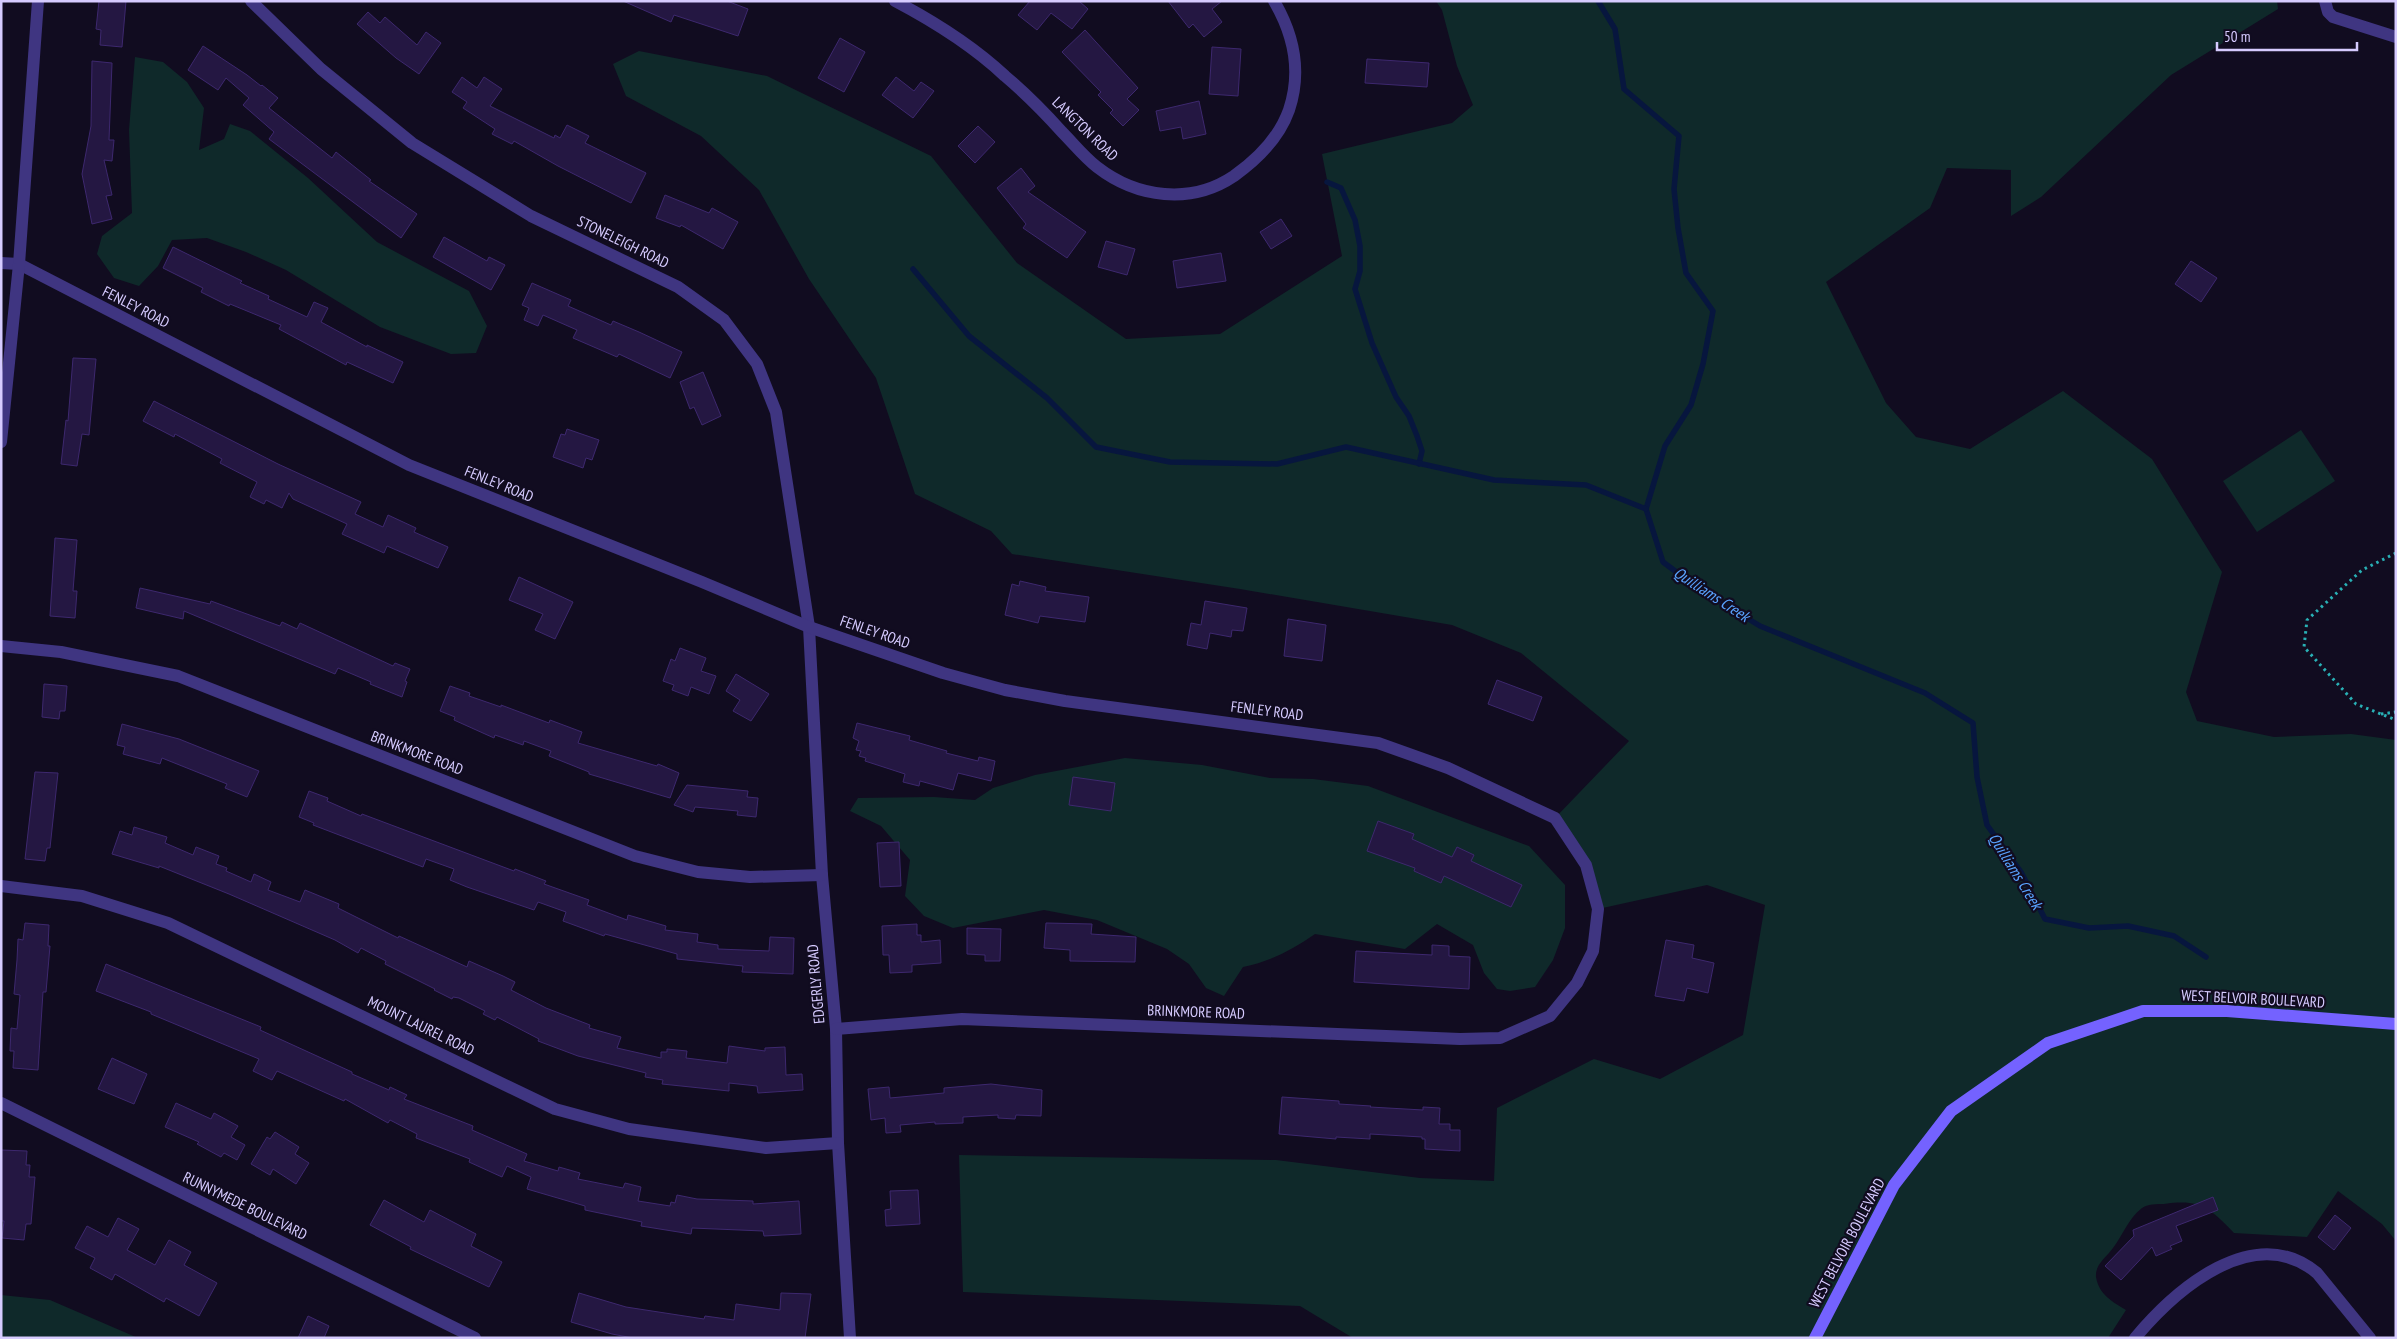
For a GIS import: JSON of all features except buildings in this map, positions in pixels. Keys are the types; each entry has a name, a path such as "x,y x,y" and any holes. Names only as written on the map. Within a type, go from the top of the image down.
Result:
{"street":[{"path":"1,442 18,264 38,1"},
{"name":"STONELEIGH ROAD","path":"251,1 321,69 412,143 531,216 678,287 724,320 757,364 776,412 809,627"},
{"name":"LANGTON ROAD","path":"896,1 958,40 1004,74 1096,166 1115,179 1143,190 1168,196 1199,192 1226,181 1249,166 1268,146 1283,126 1294,95 1296,70 1294,47 1289,30 1274,1"},
{"path":"2325,2 2333,16 2396,37"},
{"path":"1,262 18,264"},
{"name":"FENLEY ROAD","path":"18,264 409,465 702,582 809,627 943,673 1005,690 1065,702 1378,743 1448,768 1555,818 1586,865 1598,909 1593,951 1578,983 1550,1016"},
{"name":"EDGERLY ROAD","path":"809,627 822,876 836,1029 838,1143 850,1338"},
{"name":"BRINKMORE ROAD","path":"1,646 61,652 178,676 635,856 698,872 750,877 822,876"},
{"name":"MOUNT LAUREL ROAD","path":"1,886 82,896 168,923 555,1109 629,1129 748,1146 766,1148 838,1143"},
{"name":"WEST BELVOIR BOULEVARD","path":"1816,1338 1894,1185 1951,1111 2048,1043 2143,1011 2227,1010 2396,1024"},
{"name":"BRINKMORE ROAD","path":"836,1029 962,1018 1460,1039 1500,1038 1550,1016"},
{"name":"RUNNYMEDE BOULEVARD","path":"1,1103 475,1338"},
{"path":"2135,1338 2176,1295 2206,1275 2239,1260 2268,1253 2288,1256 2317,1273 2370,1338"}],"path":[{"path":"2396,553 2362,570 2307,620 2304,647 2356,704 2396,720"},
{"path":"2380,714 2396,712"}],"green space":[{"path":"1436,1 2277,1 2278,9 2171,75 2041,197 2011,216 2011,170 1947,168 1930,208 1826,282 1886,403 1916,437 1970,449 2063,391 2152,459 2222,572 2186,692 2197,721 2274,737 2351,734 2396,740 2396,1241 2382,1224 2338,1191 2307,1237 2234,1233 2210,1211 2195,1204 2152,1204 2142,1208 2133,1217 2117,1243 2097,1268 2096,1277 2100,1289 2107,1297 2126,1310 2108,1338 1353,1338 1300,1306 963,1292 959,1155 1276,1160 1420,1178 1494,1181 1497,1108 1594,1059 1660,1079 1743,1035 1765,905 1707,885 1598,909 1586,865 1555,818 1629,741 1521,653 1452,625 1240,589 1012,554 991,531 915,494 876,378 809,279 759,190 701,136 626,96 613,64 639,51 767,76 931,156 1017,263 1126,339 1220,334 1342,256 1322,154 1452,123 1473,105 1457,66 1442,10"},
{"path":"135,57 163,62 187,82 204,108 199,150 224,139 230,124 250,131 308,178 377,242 469,291 487,326 476,353 451,354 380,327 286,270 246,252 207,238 172,240 158,266 139,286 114,278 97,254 102,236 132,213 129,130"},
{"path":"2301,430 2335,481 2257,532 2223,481"},
{"path":"1125,758 1202,765 1270,778 1313,779 1368,786 1529,846 1565,885 1565,928 1553,960 1535,987 1510,991 1497,989 1484,973 1473,945 1437,924 1405,949 1315,934 1281,954 1263,962 1243,967 1224,996 1206,988 1189,964 1167,949 1097,920 1044,910 953,928 924,916 905,896 910,860 881,826 850,811 858,798 934,797 975,800 993,788 1035,775"},
{"path":"1,1295 50,1300 138,1338 1,1338"}],"waterway":[{"name":"Quilliams Creek","path":"1598,1 1615,29 1624,89 1679,136 1674,189 1678,228 1686,273 1713,311 1703,364 1691,405 1665,446 1646,509 1663,562 1702,591 1760,626 1925,693 1973,723 1977,777 1987,825 2021,872 2045,919 2089,928 2128,926 2174,936 2206,957"},
{"path":"1327,182 1341,188 1355,220 1360,246 1360,271 1355,289 1372,343 1396,397 1409,416 1417,436 1422,451 1419,464"},
{"path":"913,269 969,336 1047,398 1096,447 1170,462 1277,464 1346,447 1494,480 1586,485 1646,509"}]}
